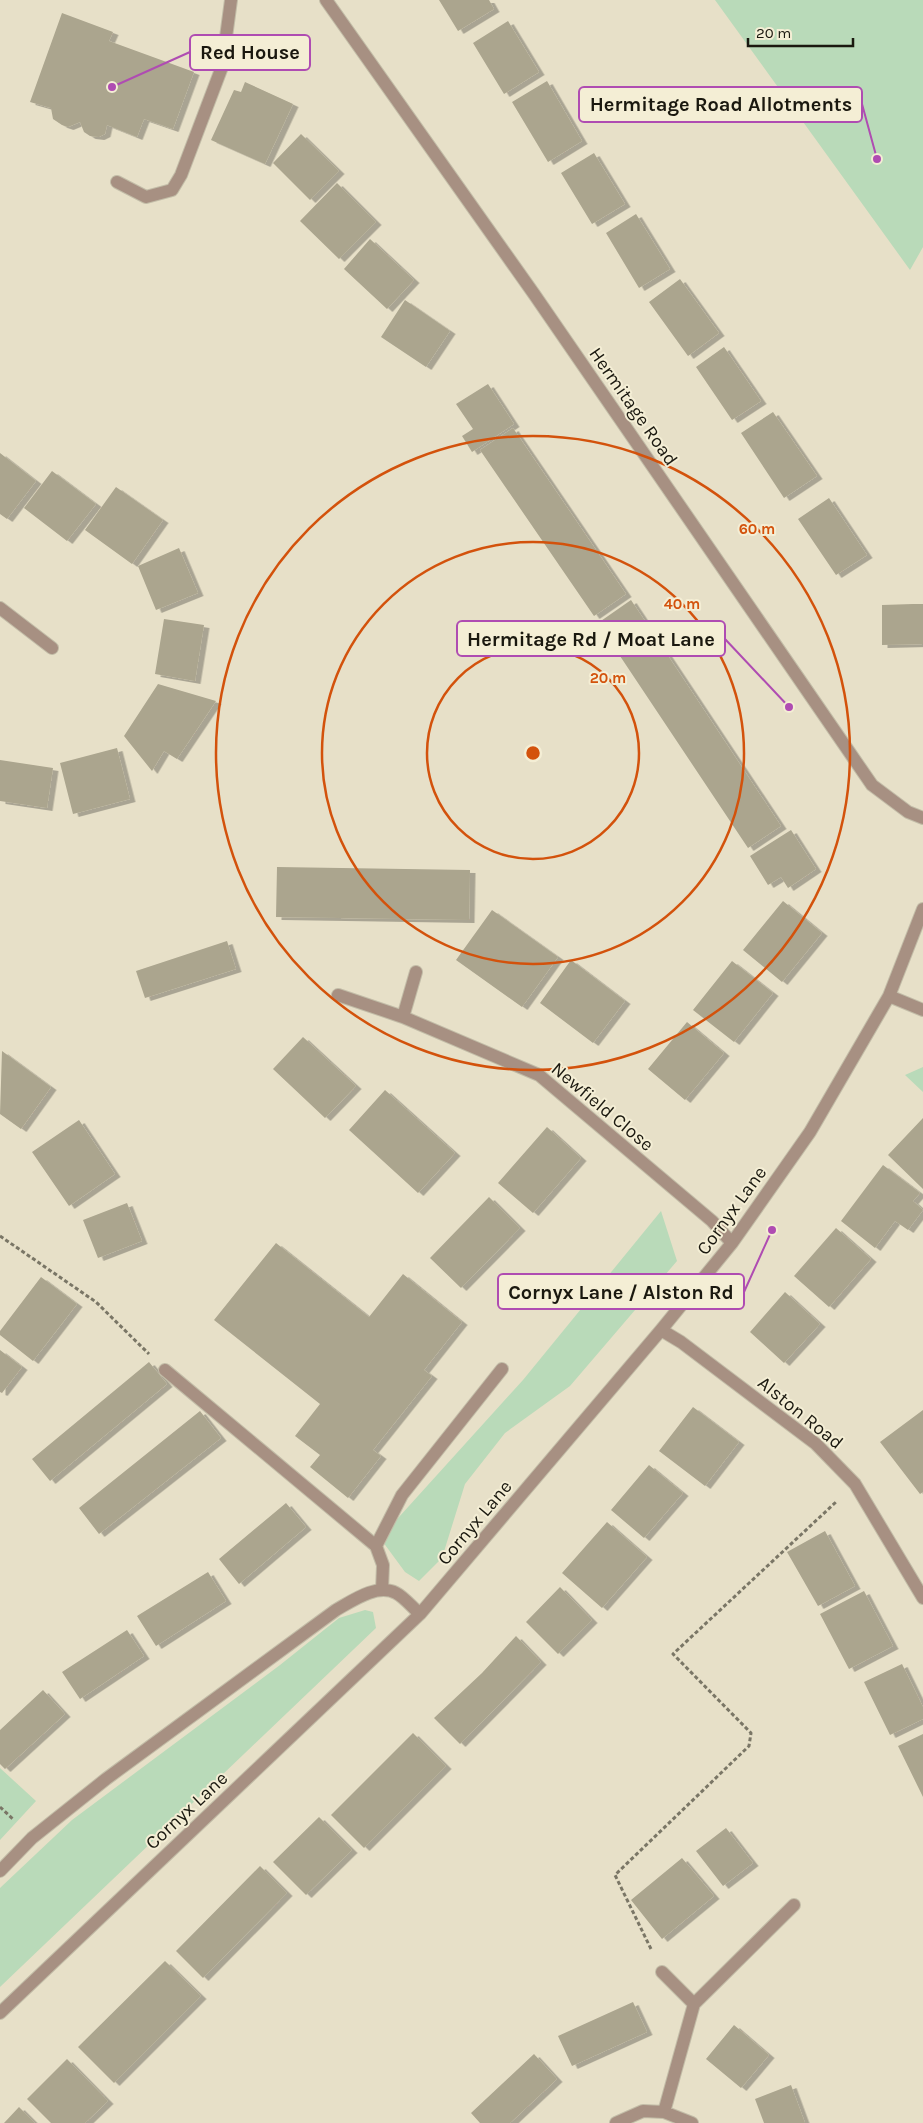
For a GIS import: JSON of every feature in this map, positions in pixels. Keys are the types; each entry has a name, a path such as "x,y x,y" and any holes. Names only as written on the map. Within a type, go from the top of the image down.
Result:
{"street":[{"path":"117,182 146,197 172,190 181,175 222,67 231,0"},
{"name":"Hermitage Road","path":"326,0 534,294 872,785 908,812 923,818"},
{"path":"0,608 52,648"},
{"name":"Cornyx Lane","path":"0,2013 420,1614 661,1330 732,1243 810,1132 889,996 923,909"},
{"path":"403,1017 416,972"},
{"name":"Newfield Close","path":"338,995 403,1017 539,1075 712,1222 732,1243"},
{"path":"889,996 923,1010"},
{"name":"Alston Road","path":"661,1330 681,1342 816,1444 855,1484 923,1598"},
{"path":"166,1370 376,1546 383,1565 382,1590"},
{"path":"376,1546 402,1495 502,1370"},
{"path":"0,1871 32,1838 106,1779 328,1615 366,1594 382,1590 396,1593 420,1614"},
{"path":"664,2112 694,2004 794,1905"},
{"path":"662,1972 694,2004"},
{"path":"616,2123 643,2111 664,2112 692,2123"}],"path":[{"path":"0,1236 96,1302 166,1370"},
{"path":"662,1972 615,1875 749,1746 751,1733 673,1654 855,1484"}],"green space":[{"path":"715,0 923,0 923,247 910,270"},
{"path":"923,1067 923,1092 905,1075"},
{"path":"661,1211 677,1261 570,1386 505,1433 465,1484 442,1558 419,1581 405,1572 380,1538 523,1380"},
{"path":"365,1610 373,1612 376,1628 0,1987 0,1888 72,1820 280,1665 339,1618"},
{"path":"0,1768 36,1801 0,1840"}],"building":[{"path":"439,0 489,0 494,9 458,31"},
{"path":"62,13 113,32 109,41 194,72 173,129 144,119 137,137 107,125 105,134 99,137 90,136 84,132 80,122 68,127 62,125 53,119 51,108 30,102"},
{"path":"508,21 539,72 504,94 473,43"},
{"path":"547,81 582,141 548,162 512,102"},
{"path":"245,82 293,104 265,164 211,140 234,90 241,92"},
{"path":"301,134 339,171 310,200 273,163"},
{"path":"594,153 625,204 592,224 561,173"},
{"path":"337,183 376,222 339,259 300,221"},
{"path":"636,214 670,269 639,288 606,233"},
{"path":"370,239 414,280 387,309 344,269"},
{"path":"680,279 719,333 688,356 649,302"},
{"path":"405,300 450,331 426,367 381,337"},
{"path":"724,347 761,401 732,420 696,367"},
{"path":"488,384 514,424 472,452 462,436 473,429 456,404"},
{"path":"773,412 817,476 784,498 741,433"},
{"path":"513,428 626,594 594,616 480,450"},
{"path":"0,453 36,481 7,519 0,514"},
{"path":"52,471 96,504 67,541 24,508"},
{"path":"116,487 163,520 132,564 85,530"},
{"path":"829,498 867,555 836,575 798,519"},
{"path":"179,548 198,593 156,610 138,566"},
{"path":"631,600 781,826 748,848 598,623"},
{"path":"923,604 923,644 882,645 882,605"},
{"path":"164,619 204,625 195,681 155,674"},
{"path":"158,684 216,701 177,759 164,751 152,771 124,736"},
{"path":"117,748 130,799 73,814 60,763"},
{"path":"0,760 53,768 47,808 0,801"},
{"path":"791,830 816,869 788,888 781,877 768,885 750,856"},
{"path":"277,867 470,870 469,920 276,917"},
{"path":"783,901 822,933 782,982 743,950"},
{"path":"492,910 558,957 522,1007 456,960"},
{"path":"227,941 236,969 145,998 136,971"},
{"path":"571,960 625,1001 593,1043 540,1003"},
{"path":"732,961 773,993 734,1042 693,1010"},
{"path":"687,1022 724,1053 685,1100 648,1069"},
{"path":"303,1037 356,1086 325,1118 273,1069"},
{"path":"2,1051 51,1087 21,1129 0,1114"},
{"path":"385,1090 455,1153 418,1193 349,1130"},
{"path":"923,1118 923,1189 888,1155"},
{"path":"79,1120 115,1174 69,1206 32,1152"},
{"path":"547,1127 581,1158 533,1213 498,1183"},
{"path":"883,1165 920,1193 913,1201 923,1210 908,1230 895,1221 875,1248 841,1221"},
{"path":"489,1197 520,1228 461,1288 430,1258"},
{"path":"127,1203 142,1241 98,1258 83,1220"},
{"path":"836,1228 871,1259 829,1307 794,1276"},
{"path":"276,1243 369,1317 403,1274 462,1322 424,1370 432,1376 373,1450 381,1456 348,1498 310,1467 320,1455 295,1436 320,1404 214,1320"},
{"path":"41,1277 77,1304 33,1361 0,1335 0,1331"},
{"path":"785,1292 820,1324 784,1363 750,1332"},
{"path":"0,1350 22,1367 2,1393 0,1392"},
{"path":"149,1362 167,1384 50,1481 32,1459"},
{"path":"693,1407 739,1442 705,1486 659,1451"},
{"path":"923,1410 923,1492 920,1494 880,1442"},
{"path":"200,1411 221,1438 99,1534 79,1508"},
{"path":"649,1465 683,1493 644,1538 611,1510"},
{"path":"286,1503 306,1527 239,1584 219,1559"},
{"path":"607,1522 647,1557 602,1608 562,1573"},
{"path":"825,1531 855,1586 818,1606 787,1552"},
{"path":"208,1572 226,1601 156,1646 137,1616"},
{"path":"560,1587 592,1620 558,1654 526,1622"},
{"path":"864,1591 893,1646 849,1669 820,1614"},
{"path":"127,1630 144,1656 80,1699 62,1672"},
{"path":"516,1636 541,1662 460,1744 434,1718 482,1673"},
{"path":"902,1664 923,1707 923,1719 890,1735 864,1682"},
{"path":"43,1690 65,1714 5,1769 0,1764 0,1730"},
{"path":"413,1733 446,1766 364,1848 331,1815"},
{"path":"923,1734 923,1797 898,1746"},
{"path":"319,1817 352,1850 306,1895 273,1862"},
{"path":"726,1828 753,1863 723,1886 696,1851"},
{"path":"682,1858 714,1896 662,1939 631,1900"},
{"path":"260,1866 287,1893 203,1978 176,1951"},
{"path":"165,1961 201,1996 114,2083 78,2047"},
{"path":"633,2002 647,2032 572,2066 558,2036"},
{"path":"734,2025 769,2055 741,2088 706,2059"},
{"path":"534,2054 557,2079 510,2123 480,2123 471,2113"},
{"path":"67,2059 108,2101 85,2123 51,2123 27,2099"},
{"path":"791,2085 805,2123 764,2123 755,2099"},
{"path":"19,2107 35,2123 4,2123"}],"place":[{"name":"Red House","path":"112,87"},
{"name":"Hermitage Road Allotments","path":"877,159"},
{"name":"Hermitage Rd / Moat Lane","path":"789,707"},
{"name":"Cornyx Lane / Alston Rd","path":"772,1230"}]}
